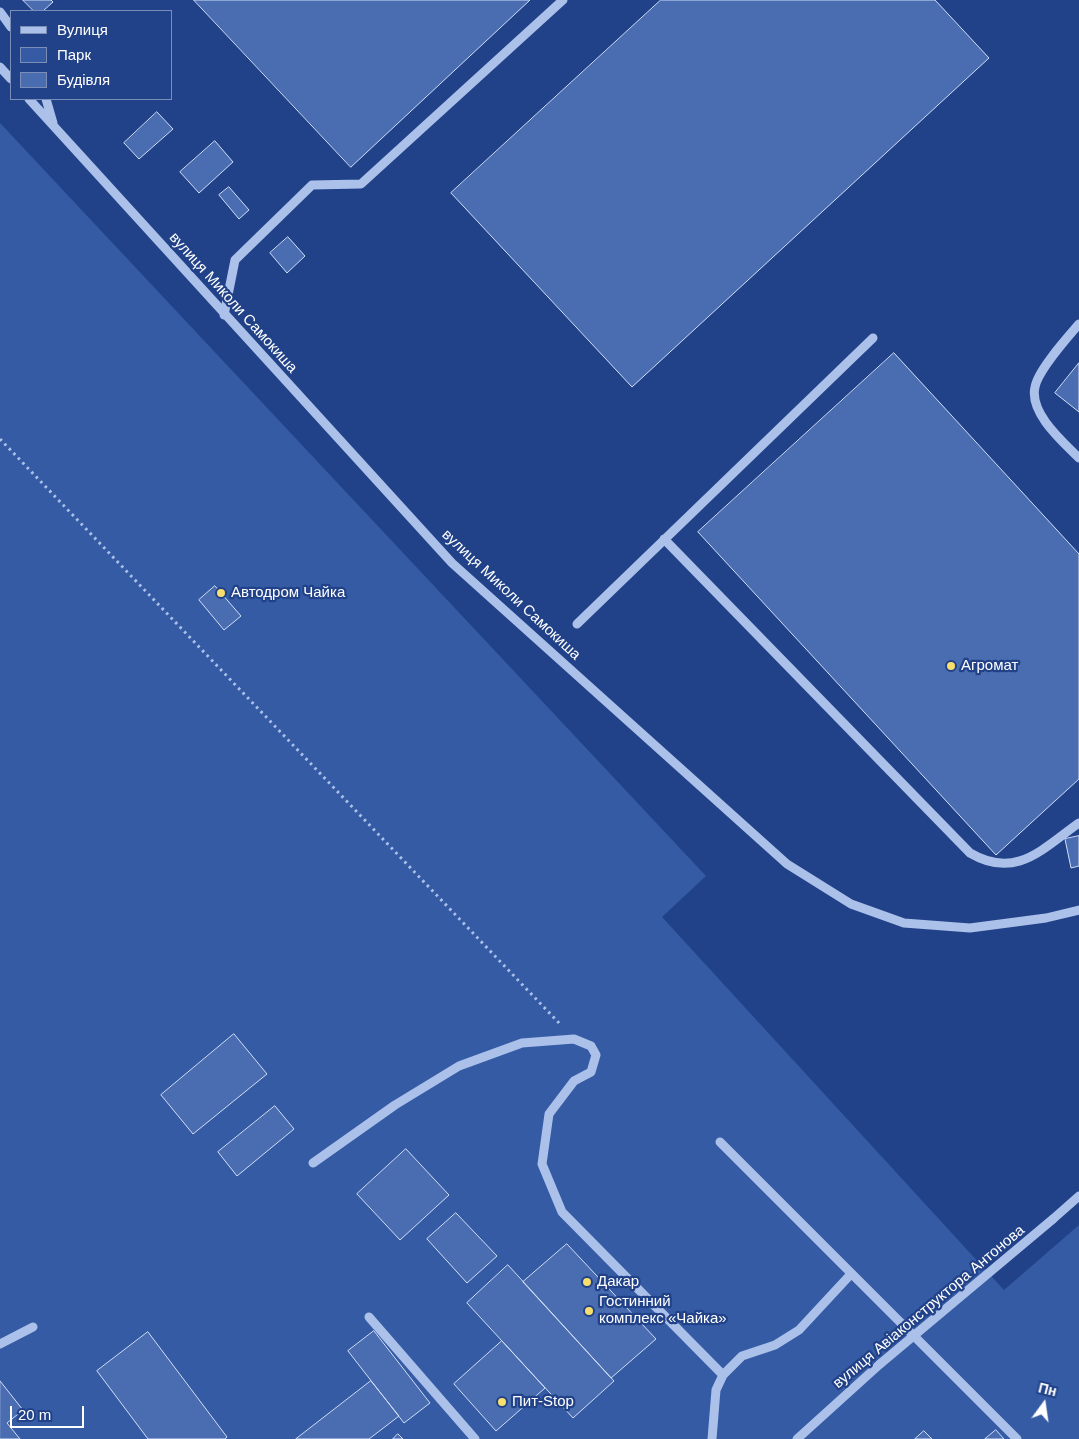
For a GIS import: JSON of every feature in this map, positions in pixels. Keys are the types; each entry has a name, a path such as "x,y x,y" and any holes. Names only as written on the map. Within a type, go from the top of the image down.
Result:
{"street":[{"path":"224,314 235,260 312,185 361,184 563,0"},
{"path":"0,12 10,26"},
{"path":"0,67 10,78"},
{"name":"вулиця Миколи Самокиша","path":"30,100 452,563 787,864 851,904 904,923 970,928 1046,918 1079,910"},
{"path":"46,100 54,126"},
{"path":"1079,324 1053,356 1034,387 1035,400 1047,425 1079,458"},
{"path":"578,624 873,338"},
{"path":"664,539 970,853 986,862 1010,865 1029,860 1079,823"},
{"path":"313,1162 395,1105 459,1066 522,1043 574,1039 591,1046 596,1055 591,1072 574,1081 549,1114 542,1164 562,1212 724,1375"},
{"path":"720,1142 1017,1439"},
{"name":"вулиця Авіаконструктора Антонова","path":"797,1439 880,1364 1079,1196"},
{"path":"712,1439 716,1390 724,1375 742,1356 775,1345 799,1330 851,1274"},
{"path":"369,1317 475,1439"},
{"path":"0,1344 33,1328"}],"path":[{"path":"0,439 574,1039"}],"green space":[{"name":"Автодром Чайка","path":"0,123 706,876 662,917 1004,1290 1079,1225 1079,1439 0,1439"}],"building":[{"path":"23,0 51,0 53,2 44,10 33,10"},
{"path":"194,0 530,0 351,167"},
{"path":"661,0 935,0 989,58 632,387 451,193"},
{"path":"157,112 173,129 139,159 124,143"},
{"path":"215,141 233,162 199,193 180,172"},
{"path":"229,187 249,210 239,219 219,195"},
{"path":"288,237 305,256 287,273 270,253"},
{"name":"Агромат","path":"894,353 1079,554 1079,779 996,855 698,532"},
{"path":"1079,363 1079,412 1055,393"},
{"path":"215,586 241,616 224,630 199,600"},
{"path":"1079,836 1079,866 1071,868 1065,839"},
{"path":"234,1034 267,1074 193,1134 161,1095"},
{"path":"275,1106 294,1129 237,1176 218,1152"},
{"path":"406,1149 449,1195 400,1240 357,1194"},
{"path":"456,1213 497,1256 467,1283 427,1239"},
{"name":"Гостинний комплекс «Чайка»","path":"567,1244 656,1339 611,1378 523,1282"},
{"path":"508,1265 614,1381 573,1418 467,1303"},
{"path":"374,1331 430,1403 404,1423 348,1351"},
{"path":"148,1332 227,1437 225,1439 148,1439 97,1371"},
{"path":"502,1341 545,1388 496,1431 454,1384"},
{"path":"0,1381 23,1410 7,1423 20,1439 0,1439"},
{"path":"371,1381 399,1416 369,1439 296,1439"},
{"path":"996,1430 1004,1439 985,1439"},
{"path":"924,1431 932,1439 915,1439"},
{"path":"398,1434 403,1439 393,1439"}],"place":[{"name":"Автодром Чайка","path":"221,593"},
{"name":"Агромат","path":"951,666"},
{"name":"Дакар","path":"587,1282"},
{"name":"Гостинний комплекс «Чайка»","path":"589,1311"},
{"name":"Пит-Stop","path":"502,1402"}]}
